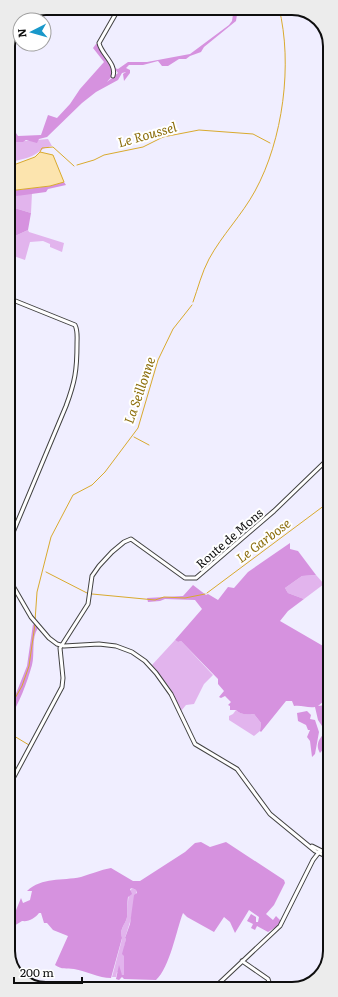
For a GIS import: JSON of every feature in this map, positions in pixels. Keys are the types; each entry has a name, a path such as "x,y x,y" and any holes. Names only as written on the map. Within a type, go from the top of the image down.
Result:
{"street":[{"path":"113,76 113,67 101,50 99,43 115,15"},
{"path":"15,301 75,325 77,331 77,367 74,385 15,528"},
{"name":"Route de Mons","path":"62,645 88,604 90,583 94,573 105,559 124,542 134,540 182,577 189,579 196,578 274,511 323,464"},
{"path":"15,589 31,617 53,642 62,645 99,644 116,646 132,652 145,661 156,673 171,694 193,742 240,772 266,810 302,840 323,853"},
{"path":"15,775 62,687 63,678 60,650 62,645"},
{"path":"220,982 280,926 313,860 316,850"},
{"path":"313,860 320,852"},
{"path":"242,961 268,979 269,982"}],"shaded area":[{"path":"233,15 237,15 236,21 204,47 201,52 186,59 179,59 168,66 162,66 158,61 143,65 129,65 126,68 130,70 130,73 124,81 123,74 126,72 122,73 118,80 96,92 82,103 47,137 39,139 37,143 26,140 23,142 15,142 15,132 18,136 41,135 48,115 57,118 70,104 80,89 104,62 93,48 96,44 98,44 101,53 112,71 112,76 107,82 118,73 114,68 118,69 128,62 147,62 190,54 229,25 232,21"},
{"path":"48,139 52,146 42,149 26,158 15,162 15,142"},
{"path":"40,152 53,155 64,182 50,186 15,190 15,164 35,157"},
{"path":"64,182 66,185 48,189 46,192 15,196 15,190 50,186"},
{"path":"32,193 31,213 15,208 15,196"},
{"path":"15,208 31,213 28,230 15,236"},
{"path":"28,230 29,232 64,243 62,252 50,247 50,244 43,241 30,242 25,260 15,256 15,236"},
{"path":"290,543 290,549 298,551 316,575 302,576 285,588 288,593 304,599 288,611 280,621 323,646 323,702 318,706 323,705 323,728 318,720 315,707 294,706 292,701 286,701 261,732 261,723 254,714 244,714 236,710 230,710 230,706 228,705 231,702 225,696 221,698 219,697 224,691 218,684 218,679 181,641 178,642 175,640 202,609 195,600 165,599 148,602 147,598 183,596 193,585 206,595 208,594 218,600 228,587 234,588 248,572"},
{"path":"316,575 323,583 323,585 304,599 288,593 285,588 302,576"},
{"path":"33,624 38,628 34,641 33,661 28,679 15,709 15,696 27,666"},
{"path":"175,640 178,642 181,641 213,675 204,684 194,704 186,705 181,711 170,688 152,665"},
{"path":"236,710 240,713 254,714 261,723 260,731 254,736 229,720 229,716"},
{"path":"307,711 311,715 310,719 315,720 319,732 315,754 312,757 310,741 307,737 310,730 308,730 306,725 298,721 297,713"},
{"path":"323,735 323,750 320,753 318,742"},
{"path":"201,842 210,847 226,842 284,880 285,883 274,905 266,914 273,920 276,916 281,921 276,927 268,932 257,926 255,930 251,928 253,924 247,921 251,914 256,917 256,922 258,922 259,917 249,910 235,933 230,922 224,917 214,932 187,917 183,913 169,958 161,974 156,980 124,979 122,977 119,980 116,979 119,965 122,975 124,975 124,956 122,954 125,938 130,924 134,895 137,893 136,890 132,888 130,889 132,894 128,897 127,917 121,931 122,938 111,978 74,969 57,967 55,965 68,936 53,930 47,923 44,923 41,913 32,919 22,921 15,925 15,913 21,898 23,903 30,900 32,891 27,891 39,883 81,877 111,868 133,881 140,881 185,852 195,843"},
{"path":"132,888 136,890 136,900 125,938 124,976 117,972 116,977 112,977 122,939 121,932 127,917 128,898"}],"waterway":[{"name":"La Seillonne","path":"193,302 209,259 255,191 265,171 273,149 279,125 285,77 285,53 280,15"},
{"name":"Le Roussel","path":"77,165 94,160 104,155 143,147 163,137 199,130 253,134 270,143"},
{"path":"40,152 42,148 53,147 74,166"},
{"name":"La Seillonne","path":"35,621 37,592 51,537 73,495 92,485 105,472 138,428 158,360 173,329 192,305"},
{"path":"134,437 149,445"},
{"name":"Le Garbose","path":"207,593 323,506"},
{"name":"Le Garbose","path":"46,572 87,593"},
{"name":"Le Garbose","path":"92,594 155,600 164,597 185,598 205,594"},
{"name":"La Seillonne","path":"15,698 22,686 29,666 35,624"},
{"path":"15,737 29,745"}]}
